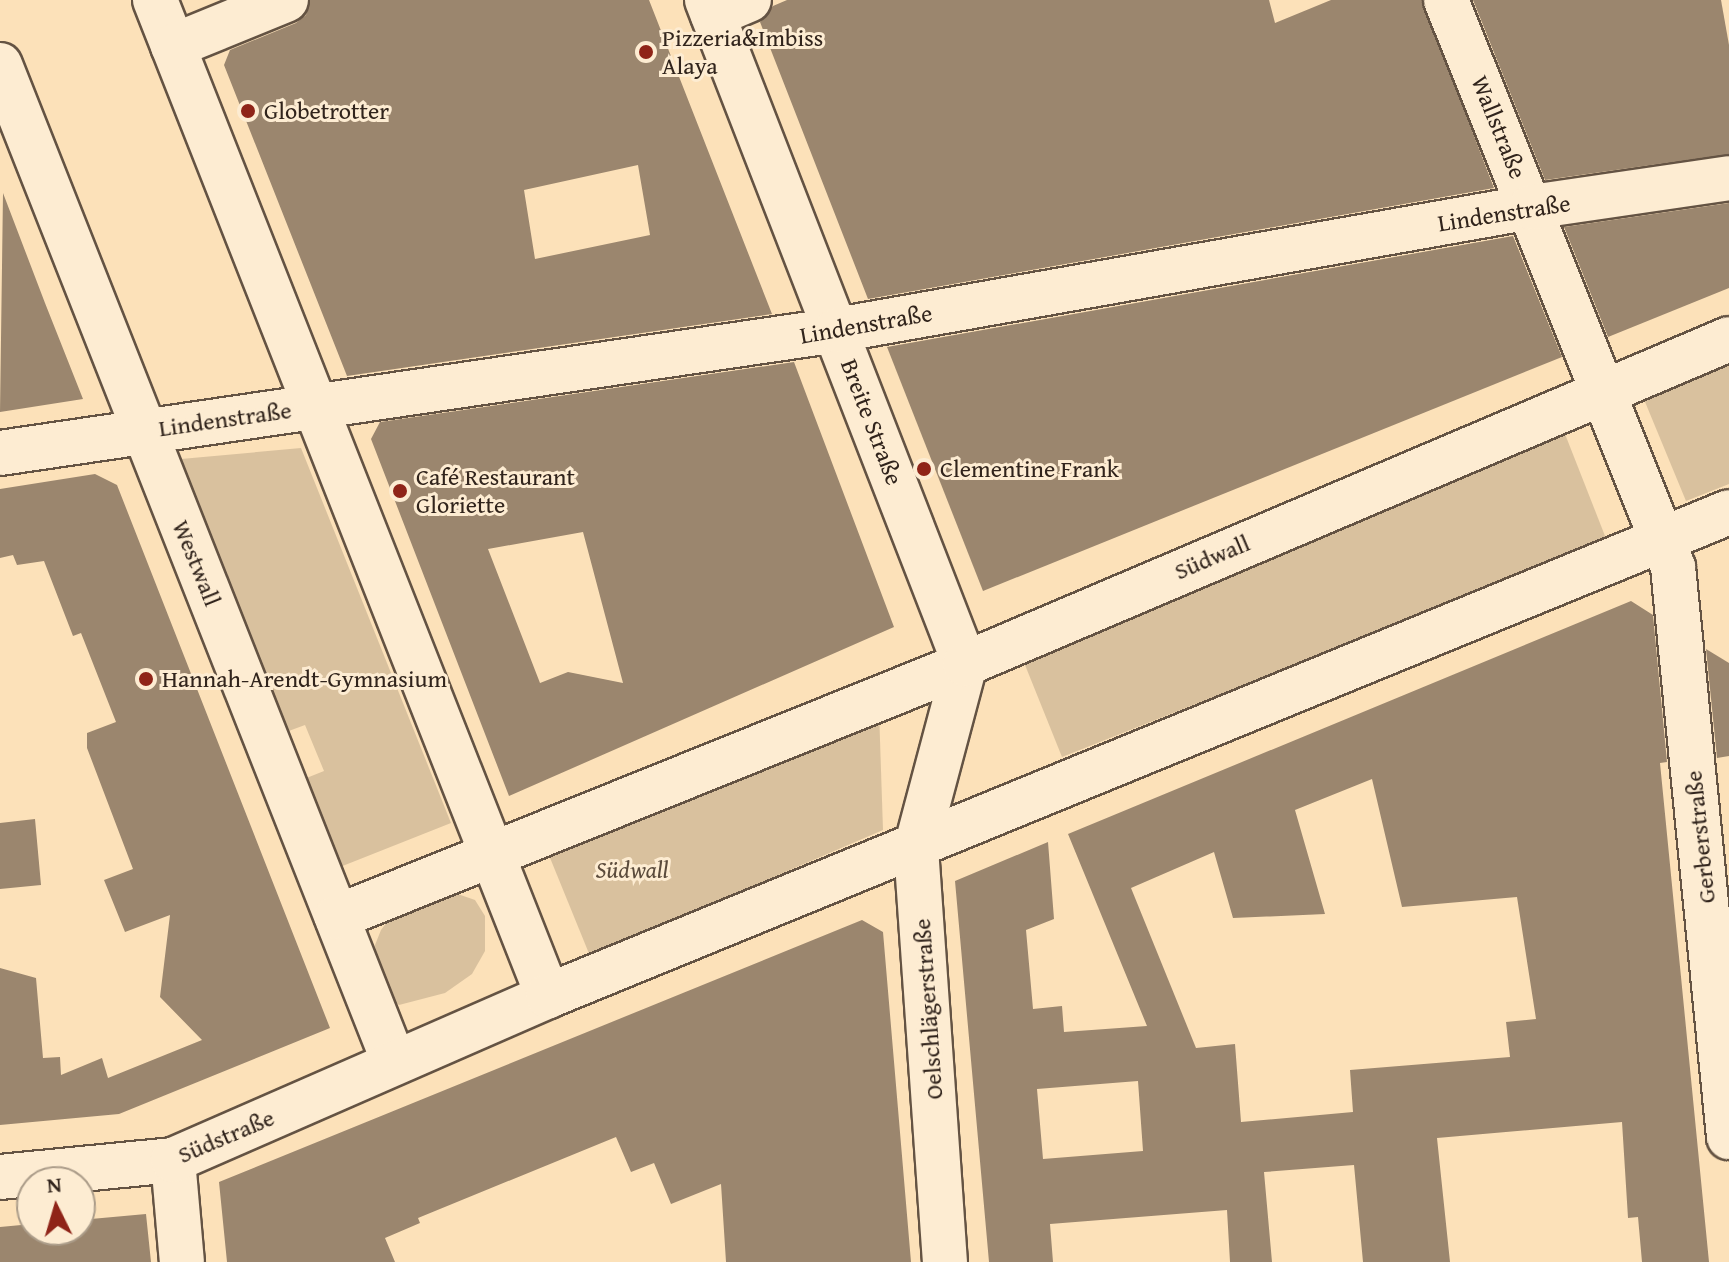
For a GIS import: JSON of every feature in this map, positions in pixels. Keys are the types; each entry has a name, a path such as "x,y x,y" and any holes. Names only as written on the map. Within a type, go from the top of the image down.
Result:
{"street":[{"path":"155,0 319,406 548,996"},
{"path":"173,46 286,0"},
{"name":"Wallstraße","path":"1446,0 1665,539"},
{"name":"Breite Straße","path":"723,5 837,330 965,664"},
{"name":"Westwall","path":"0,65 394,1062"},
{"name":"Lindenstraße","path":"0,453 837,330 1531,207 1729,178"},
{"name":"Südwall","path":"337,917 965,664 1603,389 1729,339"},
{"path":"394,1062 1729,512"},
{"name":"Gerberstraße","path":"1665,539 1676,584 1729,1137"},
{"name":"Oelschlägerstraße","path":"945,1262 916,848 965,664"},
{"name":"Südstraße","path":"0,1177 173,1160 394,1062"},
{"path":"173,1160 182,1262"}],"green space":[{"path":"1729,362 1729,484 1686,501 1643,397"},
{"path":"1565,434 1607,541 1062,757 1019,650"},
{"path":"301,448 451,823 340,867 304,779 324,771 305,725 286,732 179,466 181,459"},
{"path":"879,710 883,830 590,956 546,848"},
{"path":"449,891 475,900 485,916 485,951 472,974 445,993 399,1005 388,997 377,964 375,945 381,930 390,918"}],"building":[{"path":"310,0 649,0 772,314 347,376 224,65 230,50 296,23 306,15","holes":["638,165 650,235 535,259 524,190"]},
{"path":"787,0 1269,0 1275,23 1331,0 1422,0 1494,188 868,299 760,22 773,6"},
{"path":"1473,0 1721,0 1729,45 1729,154 1545,180"},
{"path":"3,193 45,303 83,399 0,412"},
{"path":"1729,203 1729,288 1608,337 1564,227"},
{"path":"1513,236 1562,357 983,591 887,347"},
{"path":"794,362 894,627 509,796 371,439 380,422","holes":["583,532 623,683 568,672 540,683 488,549"]},
{"path":"95,474 117,485 330,1028 119,1114 0,1125 0,968 36,978 43,1058 60,1057 61,1075 102,1058 108,1078 202,1040 160,997 170,915 125,932 104,880 133,869 87,748 87,733 116,722 81,633 73,636 44,561 17,565 13,555 0,558 0,489"},
{"path":"1631,601 1653,615 1667,762 1660,763 1709,1262 1642,1262 1638,1217 1628,1218 1622,1122 1437,1138 1450,1262 1363,1262 1354,1165 1264,1172 1272,1262 1230,1262 1227,1210 1050,1224 1053,1262 989,1262 955,881 1048,842 1054,919 1026,930 1033,1009 1062,1006 1064,1032 1147,1026 1068,834","holes":["1372,779 1402,907 1517,897 1536,1019 1506,1022 1510,1057 1350,1070 1353,1112 1241,1122 1235,1044 1196,1048 1131,888 1214,852 1233,918 1325,914 1295,810","1138,1081 1143,1151 1043,1159 1037,1089"]},
{"path":"1706,649 1729,663 1729,756 1717,758"},
{"path":"35,819 41,885 0,889 0,823"},
{"path":"862,920 883,932 911,1262 726,1262 721,1184 671,1204 654,1163 631,1172 616,1137 418,1218 420,1223 385,1238 395,1262 227,1262 219,1182"},
{"path":"146,1214 151,1262 0,1262 0,1227 16,1226 16,1246 96,1246 96,1219"}],"place":[{"name":"Pizzeria&Imbiss Alaya","path":"646,52"},
{"name":"Globetrotter","path":"248,111"},
{"name":"Clementine Frank","path":"924,469"},
{"name":"Café Restaurant Gloriette","path":"400,491"},
{"name":"Hannah-Arendt-Gymnasium","path":"146,679"}]}
